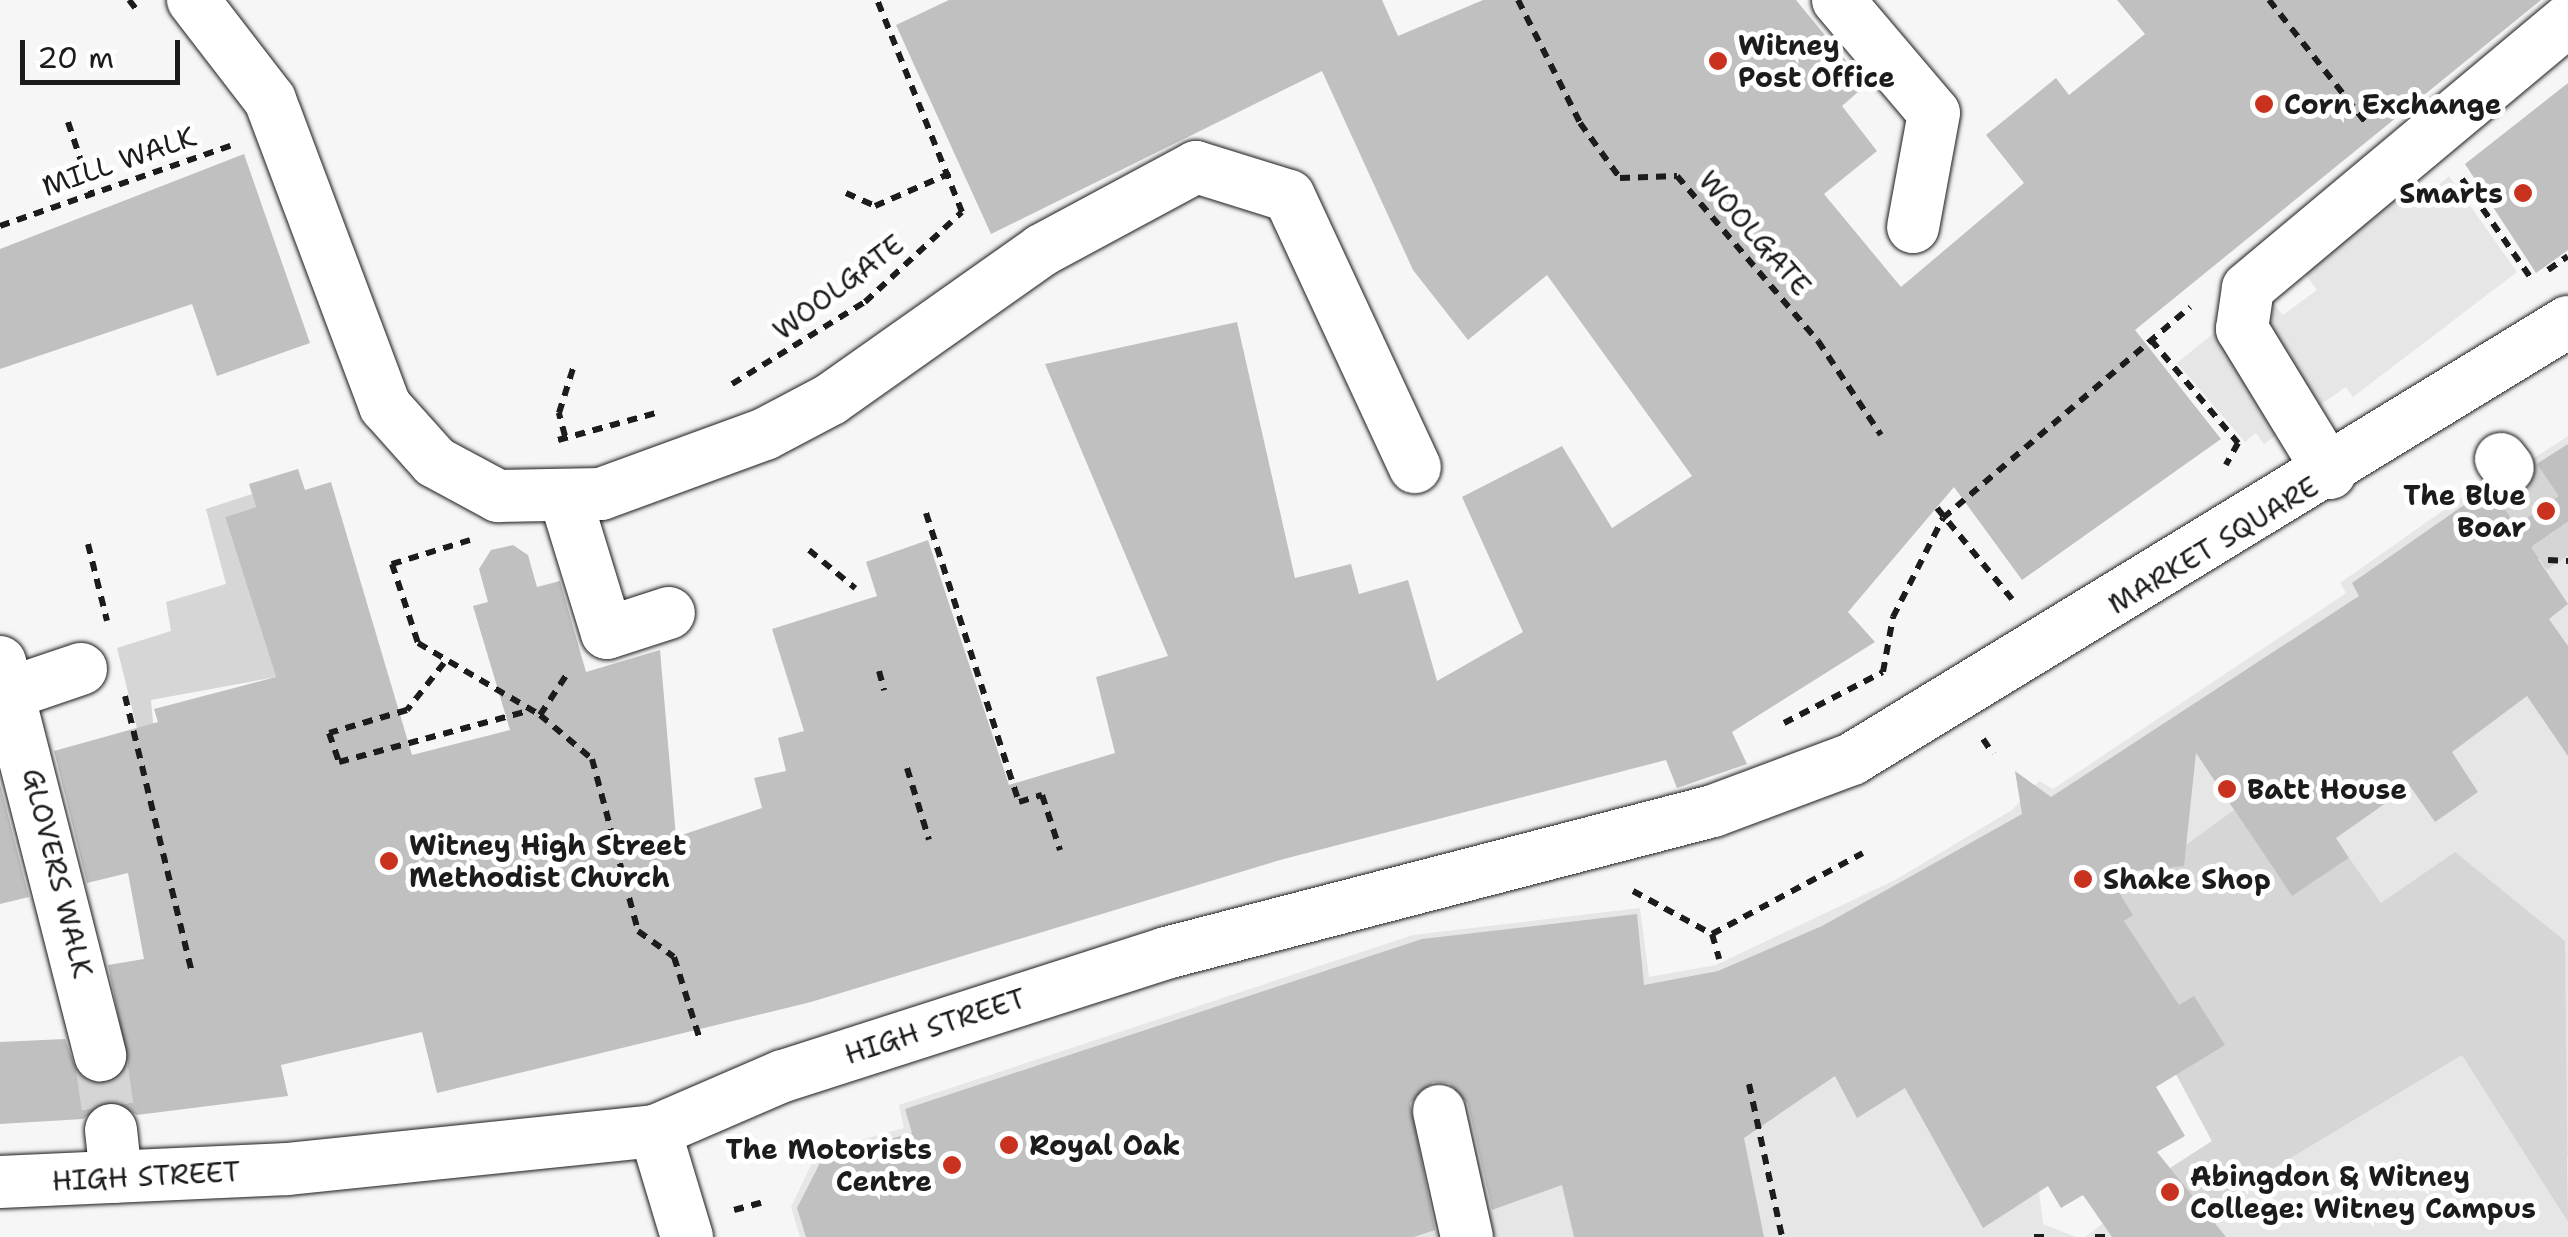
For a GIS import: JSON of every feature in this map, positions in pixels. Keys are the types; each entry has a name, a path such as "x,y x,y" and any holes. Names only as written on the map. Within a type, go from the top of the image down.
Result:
{"street":[{"path":"193,0 270,100 394,421 435,462 498,496 570,500 706,461 806,414 1042,250 1196,167 1289,196 1416,467"},
{"path":"1838,0 1934,113 1913,227"},
{"path":"2330,474 2242,329 2248,288 2568,20"},
{"name":"MARKET SQUARE","path":"1852,758 2330,474 2568,322"},
{"path":"570,500 608,633 669,612"},
{"name":"GLOVERS WALK","path":"100,1055 5,678 104,660"},
{"name":"HIGH STREET","path":"0,1182 113,1154 655,1131 964,1015 1714,811 1852,758"},
{"path":"1439,1111 1466,1237"},
{"path":"655,1131 687,1237"}],"path":[{"name":"WOOLGATE","path":"722,390 842,319 948,230 963,204 953,172 877,0"},
{"name":"WOOLGATE","path":"1518,0 1580,123 1620,178 1677,176 1818,341 1880,435"},
{"path":"2269,0 2371,130"},
{"path":"68,122 92,194"},
{"name":"MILL WALK","path":"0,226 252,138"},
{"path":"2454,167 2533,281"},
{"path":"846,193 875,206 953,172"},
{"path":"1883,672 1892,617 1943,518 2194,304"},
{"path":"2151,340 2238,443 2223,471"},
{"path":"570,500 560,413 574,365"},
{"path":"549,446 565,436 669,410"},
{"path":"1937,508 2016,603 1999,612"},
{"path":"926,512 1019,802 1042,795 1060,850"},
{"path":"484,536 392,564 418,643 444,664 540,715 592,759 638,931 674,956 700,1040"},
{"path":"88,544 104,660 192,972"},
{"path":"809,550 855,588"},
{"path":"2548,560 2568,560"},
{"path":"1764,733 1900,663"},
{"path":"444,664 407,710 330,733 339,762 529,710"},
{"path":"540,715 571,668"},
{"path":"878,671 884,690"},
{"path":"1982,739 1993,754"},
{"path":"907,768 929,840"},
{"path":"1712,934 1864,853"},
{"path":"1633,891 1712,934 1719,959"},
{"path":"1749,1084 1782,1237"},
{"path":"2034,1237 2051,1237"},
{"path":"2095,1237 2106,1237"}],"shaded area":[{"path":"2407,176 2424,197 2449,176 2517,272 2353,397 2346,387 2264,444 2256,433 2245,442 2177,363 2264,292 2283,315 2317,290 2298,264"},
{"path":"2568,436 2568,1158 2463,1055 2568,1222 2568,1237 2085,1237 2212,1141 2128,985 2039,1191 2043,1224 2076,1237 800,1237 791,1207 817,1152 904,1128 899,1105 1413,935 1640,908 1649,977 1716,965 1895,880 2012,810 2039,781 2053,789 2346,593 2340,583 2488,479 2494,484"},
{"path":"252,494 256,507 225,517 276,677 151,700 163,833 117,648 171,631 166,602 226,584 206,509"},
{"path":"2234,810 2292,896 2349,858 2381,903 2455,852 2565,941 2568,1222 2462,1055 2204,1210 2170,1168 2212,1141 2128,985 2124,921 2133,915 2089,842 2095,839 2126,886 2150,871 2146,864 2183,861 2186,845"}],"building":[{"path":"949,0 1382,0 1398,36 1483,0 1796,0 1866,85 1842,106 1877,151 1824,194 1901,287 2024,183 1986,135 2056,78 2069,95 2145,34 2117,0 2541,0 2135,330 2221,439 2022,580 1954,487 1848,612 1875,642 1732,732 1747,764 1677,788 1666,760 1280,860 811,1002 437,1093 422,1032 281,1065 288,1096 137,1115 109,1100 83,1119 0,1124 0,1042 65,1039 78,1075 93,1084 120,1077 128,1064 108,965 144,959 128,873 87,883 54,751 158,722 154,709 276,677 225,517 256,507 249,484 298,469 305,490 331,482 412,755 510,730 473,606 488,602 479,569 491,550 513,545 528,555 537,587 560,581 586,672 660,650 676,837 762,808 754,778 786,771 778,738 804,731 772,629 877,596 866,562 928,540 1009,785 1115,753 1096,677 1168,656 1045,364 1237,322 1295,578 1351,564 1359,594 1408,580 1437,681 1523,632 1462,497 1562,446 1612,528 1692,476 1547,275 1468,340 1413,270 1322,71 991,234 896,25"},
{"name":"Smarts","path":"2568,83 2568,250 2536,273 2465,164"},
{"path":"244,154 310,343 217,376 192,304 0,369 0,249"},
{"path":"2568,444 2568,539 2538,559 2568,604 2549,619 2568,646 2568,756 2527,696 2452,752 2478,792 2435,822 2410,786 2336,838 2349,858 2292,896 2196,753 2184,866 2108,874 2133,915 2124,921 2179,1005 2194,996 2225,1045 2156,1087 2185,1136 2157,1152 2226,1237 2112,1237 2083,1195 2061,1208 2048,1186 1983,1228 1905,1088 1857,1118 1835,1076 1744,1138 1764,1237 1574,1237 1562,1185 1492,1210 1468,1104 1449,1083 1433,1082 1410,1103 1435,1230 1414,1237 806,1237 797,1208 823,1157 912,1133 905,1109 1422,939 1637,914 1644,985 1718,971 1822,926 2022,814 2015,771 2051,797 2359,596 2352,583 2487,489 2526,492 2538,463"},
{"path":"0,784 29,897 0,904"}],"tunnel":[{"path":"2508,468 2568,555"},
{"path":"100,1055 111,1130"}],"place":[{"name":"Witney Post Office","path":"1718,61"},
{"name":"Corn Exchange","path":"2264,104"},
{"name":"Smarts","path":"2523,193"},
{"name":"The Blue Boar","path":"2546,511"},
{"name":"Batt House","path":"2227,789"},
{"name":"Witney High Street Methodist Church","path":"389,861"},
{"name":"Shake Shop","path":"2083,879"},
{"name":"Royal Oak","path":"1009,1145"},
{"name":"The Motorists Centre","path":"952,1165"},
{"name":"Abingdon & Witney College: Witney Campus","path":"2170,1192"}]}
